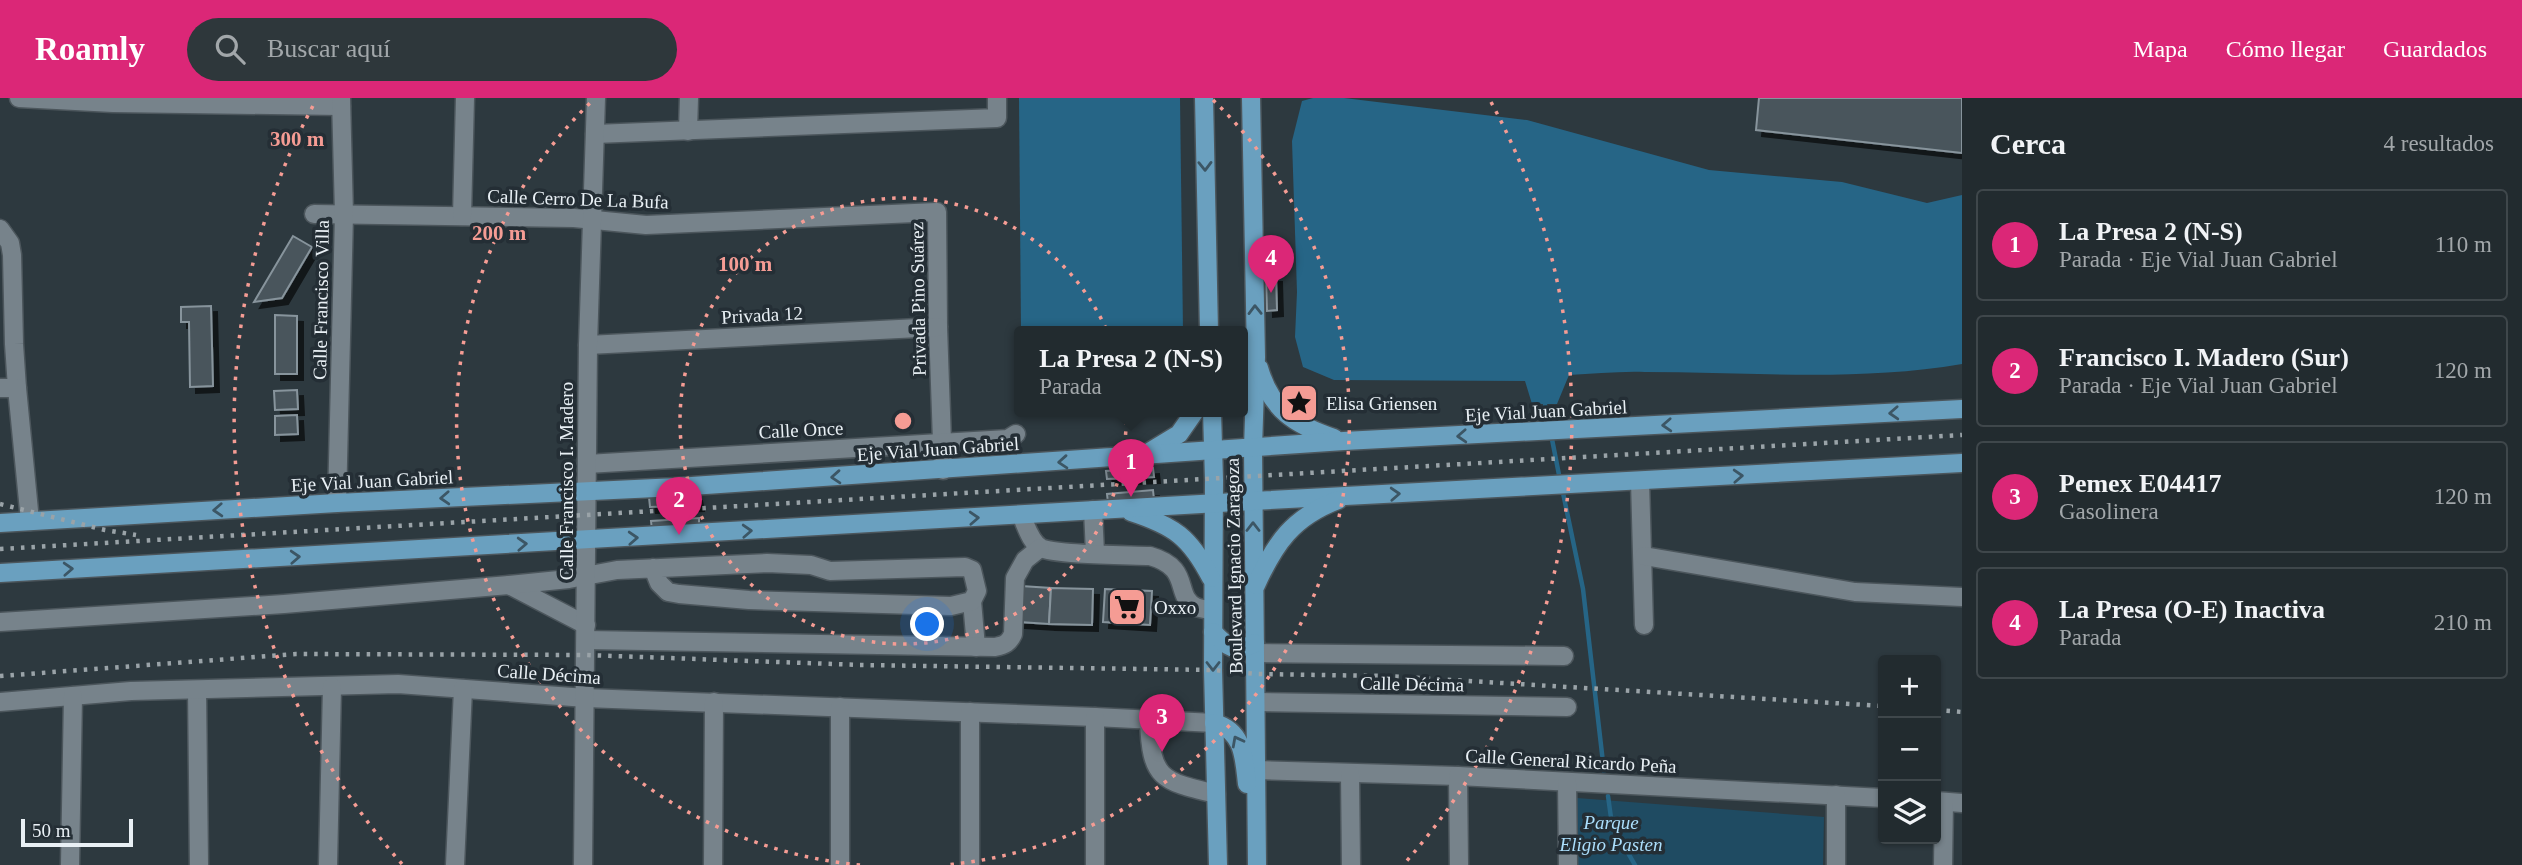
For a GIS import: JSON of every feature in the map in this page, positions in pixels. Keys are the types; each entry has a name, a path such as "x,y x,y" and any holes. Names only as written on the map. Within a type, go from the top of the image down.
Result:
{"main road":[{"path":"1204,98 1209,326"},
{"name":"Boulevard Ignacio Zaragoza","path":"1251,98 1256,358 1253,592 1257,865"},
{"path":"1256,358 1264,385 1279,408 1312,431 1344,441"},
{"name":"Eje Vial Juan Gabriel","path":"0,523 337,503 587,492 1344,441 1962,409"},
{"path":"1141,456 1179,433 1191,417"},
{"name":"Boulevard Ignacio Zaragoza","path":"1212,417 1212,611 1218,865"},
{"path":"0,573 587,541 1253,500 1962,463"},
{"path":"1253,592 1269,556 1289,530 1323,506 1348,496"},
{"path":"1121,509 1175,529 1187,540 1212,579"},
{"path":"1213,632 1229,647 1255,648"},
{"path":"1214,723 1228,729 1237,738 1244,758 1249,795 1257,818"}],"street":[{"path":"19,98 113,103 341,102"},
{"path":"462,216 465,98"},
{"name":"Calle Francisco I. Madero","path":"583,865 588,345 596,98"},
{"path":"688,131 689,98"},
{"path":"596,134 997,118 997,98"},
{"name":"Calle Francisco Villa","path":"337,503 344,214 341,102"},
{"name":"Calle Cerro De La Bufa","path":"314,214 592,219 646,225 937,212"},
{"name":"Privada Pino Suárez","path":"937,212 943,470"},
{"path":"0,229 10,243 12,255 14,344 9,388 30,521"},
{"name":"Privada 12","path":"588,345 938,327"},
{"name":"Calle Once","path":"587,464 1008,439 1016,434"},
{"path":"1640,481 1644,625"},
{"path":"1093,510 1095,553"},
{"path":"1021,515 1030,537 1040,548 1150,556 1163,560 1177,572 1188,601 1196,607 1212,611"},
{"path":"509,585 586,632 995,647 1010,641 1013,634 1014,578 1025,560 1040,548"},
{"path":"1643,556 1855,593 1962,597"},
{"path":"1177,572 1203,562"},
{"path":"0,622 284,604 509,585 617,570 767,563 811,565 830,571 965,567 972,570 976,582 977,591 972,601 976,647"},
{"path":"653,568 659,583 668,592 680,594 749,600 951,606 972,601"},
{"path":"1255,648 1564,656"},
{"name":"Calle Décima","path":"0,702 131,691 398,684 586,698 1214,723"},
{"path":"328,865 332,687"},
{"path":"456,865 463,689"},
{"path":"197,690 199,865"},
{"path":"70,865 73,696"},
{"path":"713,865 714,702"},
{"name":"Calle Décima","path":"1256,702 1567,708"},
{"path":"840,707 840,865"},
{"path":"970,712 970,865"},
{"path":"1095,717 1095,865"},
{"path":"1149,720 1150,748 1154,764 1163,776 1176,783 1216,794"},
{"name":"Calle General Ricardo Peña","path":"1257,771 1458,776 1878,798"},
{"path":"1350,774 1351,865"},
{"path":"1458,776 1459,865"},
{"path":"1567,782 1568,865"},
{"path":"1836,795 1836,865"},
{"path":"1943,865 1947,802"}],"green space":[{"name":"Parque Eligio Pasten","path":"1577,798 1824,817 1823,865 1578,865"}],"shaded area":[{"path":"1019,98 1180,98 1183,326 1021,326"},
{"path":"1313,98 1344,98 1527,120 1709,170 1842,182 1927,203 1962,195 1962,364 1883,373 1804,375 1636,372 1569,375 1557,404 1532,404 1525,381 1334,380 1303,367 1295,337 1297,292 1292,141 1302,101"}],"building":[{"path":"1759,98 1962,98 1962,153 1756,130"},
{"path":"293,236 312,247 282,298 254,302"},
{"path":"1266,276 1276,276 1277,310 1267,311"},
{"path":"211,306 213,386 190,387 189,322 181,322 181,307"},
{"path":"275,315 297,316 297,374 275,374"},
{"path":"297,390 298,409 275,410 274,391"},
{"path":"297,415 298,434 275,435 275,416"},
{"path":"1153,468 1154,477 1107,479 1106,471"},
{"path":"1153,490 1154,500 1108,503 1107,494"},
{"path":"696,495 698,505 650,507 649,497"},
{"path":"699,518 699,526 652,530 651,521"},
{"path":"1021,586 1051,588 1049,624 1019,622"},
{"path":"1051,588 1093,589 1092,625 1049,624"},
{"name":"Oxxo","path":"1105,589 1152,591 1150,625 1103,622"}],"waterway":[{"path":"1545,405 1549,425"},
{"path":"1551,434 1560,480"},
{"path":"1562,488 1583,589 1604,771"},
{"path":"1608,796 1612,825 1635,865"}],"railway":[{"path":"0,549 1962,435"},
{"path":"0,504 136,535"},
{"path":"0,676 296,654 586,655 860,665 1213,670 1256,674 1386,676 1878,706"},
{"path":"1941,710 1962,712"}],"place":[{"name":"La Presa (O-E) Inactiva","path":"1271,293"},
{"name":"Elisa Griensen","path":"1299,403"},
{"name":"La Presa 2 (N-S)","path":"1131,497"},
{"name":"Francisco I. Madero (Sur)","path":"679,535"},
{"name":"Oxxo","path":"1127,607"},
{"name":"Pemex E04417","path":"1162,752"}]}
